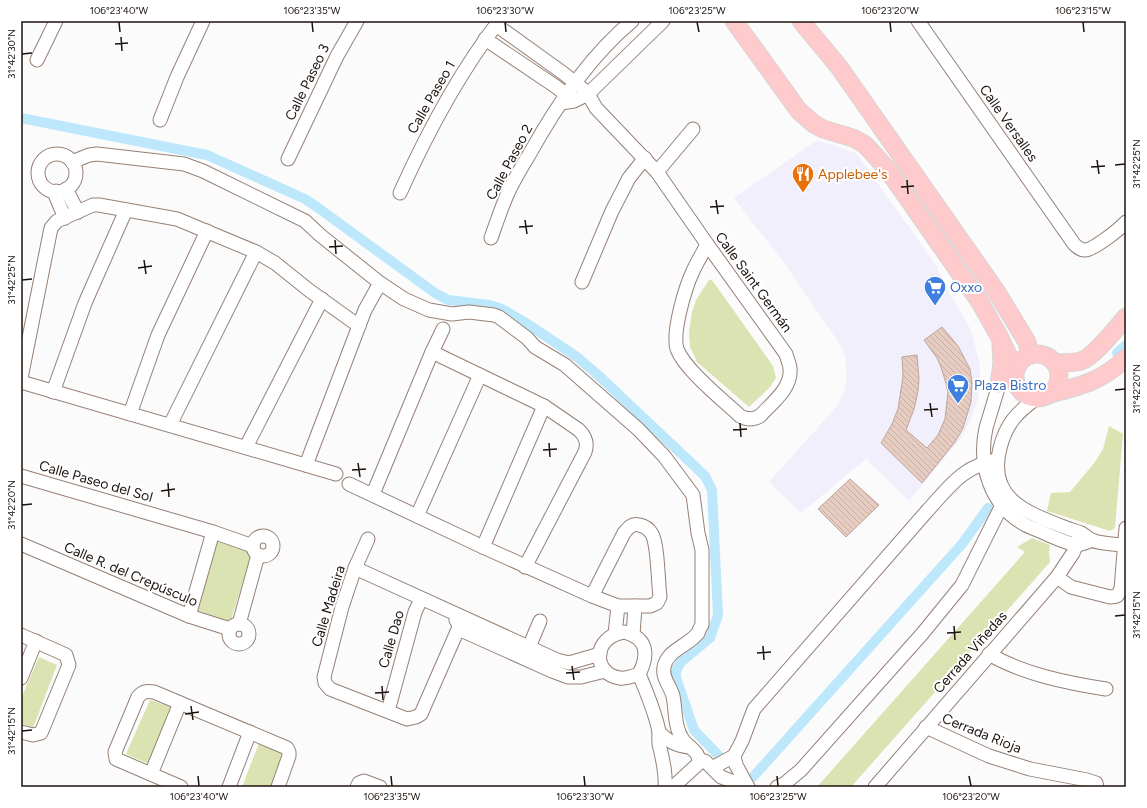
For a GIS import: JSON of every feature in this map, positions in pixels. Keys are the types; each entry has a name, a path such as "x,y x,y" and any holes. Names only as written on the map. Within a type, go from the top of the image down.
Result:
{"main road":[{"path":"734,21 799,111 814,124 823,129 858,141 871,151 879,160 980,302 1000,338 1015,372"},
{"path":"801,21 839,67 996,291 1027,342 1030,354"},
{"path":"1056,363 1082,361 1089,356 1126,317"},
{"path":"999,384 1002,364 1000,338"},
{"path":"1044,396 1055,389 1060,376 1059,370 1056,363 1051,358 1037,353 1030,354 1018,363 1015,372 1015,382 1018,389 1023,394 1030,397 1044,396 1097,380 1108,374 1126,358"}],"street":[{"path":"37,60 56,21"},
{"path":"160,120 177,77 203,21"},
{"name":"Calle Paseo 3","path":"288,159 328,75 357,21"},
{"name":"Calle Paseo 2","path":"491,238 508,194 539,138 567,99 575,83 619,32 632,21"},
{"name":"Calle Versalles","path":"918,21 1074,244 1083,250 1091,249 1126,222"},
{"path":"567,99 588,94 658,22"},
{"name":"Calle Saint Germán","path":"498,23 563,72 588,94 596,108 645,158 657,172 786,354 790,367 789,379 782,393 760,416 756,418 749,419 740,416 691,370 677,348 677,327 686,289 693,271 707,244"},
{"name":"Calle Paseo 1","path":"400,194 421,147 441,109 464,70 498,23"},
{"name":"Calle Saint Germán","path":"485,39 567,99 596,108"},
{"path":"657,172 693,129"},
{"path":"65,218 56,197 61,190 73,182 75,177 74,167 72,162 63,155 58,154 47,156 39,165 39,180 46,188 61,190 78,212"},
{"path":"72,162 89,155 97,154 184,164 203,171 305,221 320,235 380,283 404,299 429,310 452,314 469,312 499,317 527,338 534,347 565,365 638,429 664,456 693,495 698,533 702,550 702,625 697,634 669,656 664,666 663,673 673,694 679,733 684,741 698,754 700,760"},
{"path":"582,282 612,211 629,178 645,158"},
{"path":"21,378 51,228 58,221 93,205 177,219 256,252 275,263 359,326"},
{"path":"53,392 85,303 126,210"},
{"path":"130,414 158,335 207,231"},
{"path":"170,425 256,252"},
{"path":"306,465 365,310 380,283"},
{"path":"246,447 322,299"},
{"path":"373,494 443,329"},
{"path":"432,352 544,406 583,434 586,440 587,446 585,452 525,567"},
{"path":"1015,372 999,384 984,440 1002,488 1027,519"},
{"path":"417,516 480,375"},
{"path":"21,382 336,474"},
{"path":"1044,396 1026,406 1014,417 1005,431 991,461 988,481 994,493 1002,505 1027,519 1053,537 1124,545"},
{"path":"483,547 544,406"},
{"path":"712,768 734,756 742,741 754,709 956,479 971,468 991,461"},
{"name":"Calle Paseo del Sol","path":"21,476 213,532 255,550 235,627"},
{"path":"349,484 525,567 592,596 618,606 650,606 656,603 660,597 655,543 651,533 645,527 637,524 629,526 592,596"},
{"path":"777,787 784,784 801,770 922,634 962,585 1002,505"},
{"path":"1057,577 1071,587 1110,597 1117,596 1121,589 1126,528"},
{"path":"189,616 213,532"},
{"name":"Calle Madeira","path":"368,540 355,568 338,621 324,677 330,688 388,712"},
{"name":"Cerrada Viñedas","path":"875,787 1057,577 1083,540"},
{"name":"Calle R. del Crepúsculo","path":"21,544 189,616 235,627"},
{"path":"355,568 421,598 459,619 557,660 569,663 600,654"},
{"name":"Calle Dao","path":"388,712 415,612 421,598"},
{"path":"615,634 618,606"},
{"path":"633,635 635,606"},
{"path":"459,619 463,631 568,677 581,677 605,671"},
{"path":"388,712 407,719 421,714 459,619"},
{"path":"529,647 540,621"},
{"path":"624,632 633,635 640,640 644,648 646,657 643,665 638,674 621,678 612,676 605,671 601,663 600,654 602,645 607,638 615,634 624,632"},
{"path":"21,635 66,655 69,665 41,733 33,735 21,732"},
{"path":"21,678 36,641"},
{"path":"989,654 1000,660 1037,674 1106,689"},
{"path":"638,674 647,695 658,732 659,747 663,758 666,776 665,787"},
{"path":"181,787 116,759 116,752 138,697 142,693 148,691 154,692 287,748 289,756 278,787"},
{"path":"151,774 180,703"},
{"name":"Cerrada Rioja","path":"926,727 989,756 1030,769 1087,780 1096,785"},
{"path":"229,787 250,732"},
{"path":"658,732 674,744 690,747"},
{"path":"734,756 736,764 748,787"},
{"path":"700,760 705,761 720,776 748,787"},
{"path":"673,787 698,764 700,760"},
{"path":"357,787 359,783 364,781 380,787"}],"shaded area":[{"path":"817,140 856,153 936,265 949,293 971,330 980,365 980,382 978,399 971,419 961,438 909,501 866,459 801,513 769,482 838,405 845,389 847,374 845,356 839,343 786,266 734,198"}],"green space":[{"path":"709,280 712,280 773,366 776,378 770,387 749,407 697,362 690,347 689,332 692,312 696,300"},
{"path":"1109,426 1123,434 1115,528 1110,531 1047,511 1051,493 1070,492 1095,462 1103,449"},
{"path":"1032,538 1050,545 1050,562 851,787 817,787 1025,552 1017,547"},
{"path":"215,541 252,552 230,623 197,610"},
{"path":"39,657 57,665 33,728 21,723 21,699"},
{"path":"150,700 175,708 151,765 126,754"},
{"path":"259,743 284,753 271,787 242,787"}],"building":[{"name":"Plaza Bistro","path":"942,327 958,346 970,369 972,383 971,402 963,428 955,442 922,483 881,443 892,424 898,409 903,376 902,357 917,355 919,378 914,409 906,430 927,448 938,435 945,419 948,392 937,358 924,340"},
{"path":"850,479 879,505 846,537 818,509"}],"waterway":[{"path":"21,118 207,155 305,199 435,293 448,300 490,305 502,309 523,321 577,357 598,375 705,476 712,490 718,615 710,638 681,662 676,670 676,678 694,730 719,756"},
{"path":"1117,353 1126,345"},
{"path":"753,777 962,544 988,508"}],"place":[{"name":"Applebee's","path":"803,194"},
{"name":"Oxxo","path":"935,306"},
{"name":"Plaza Bistro","path":"958,404"}]}
